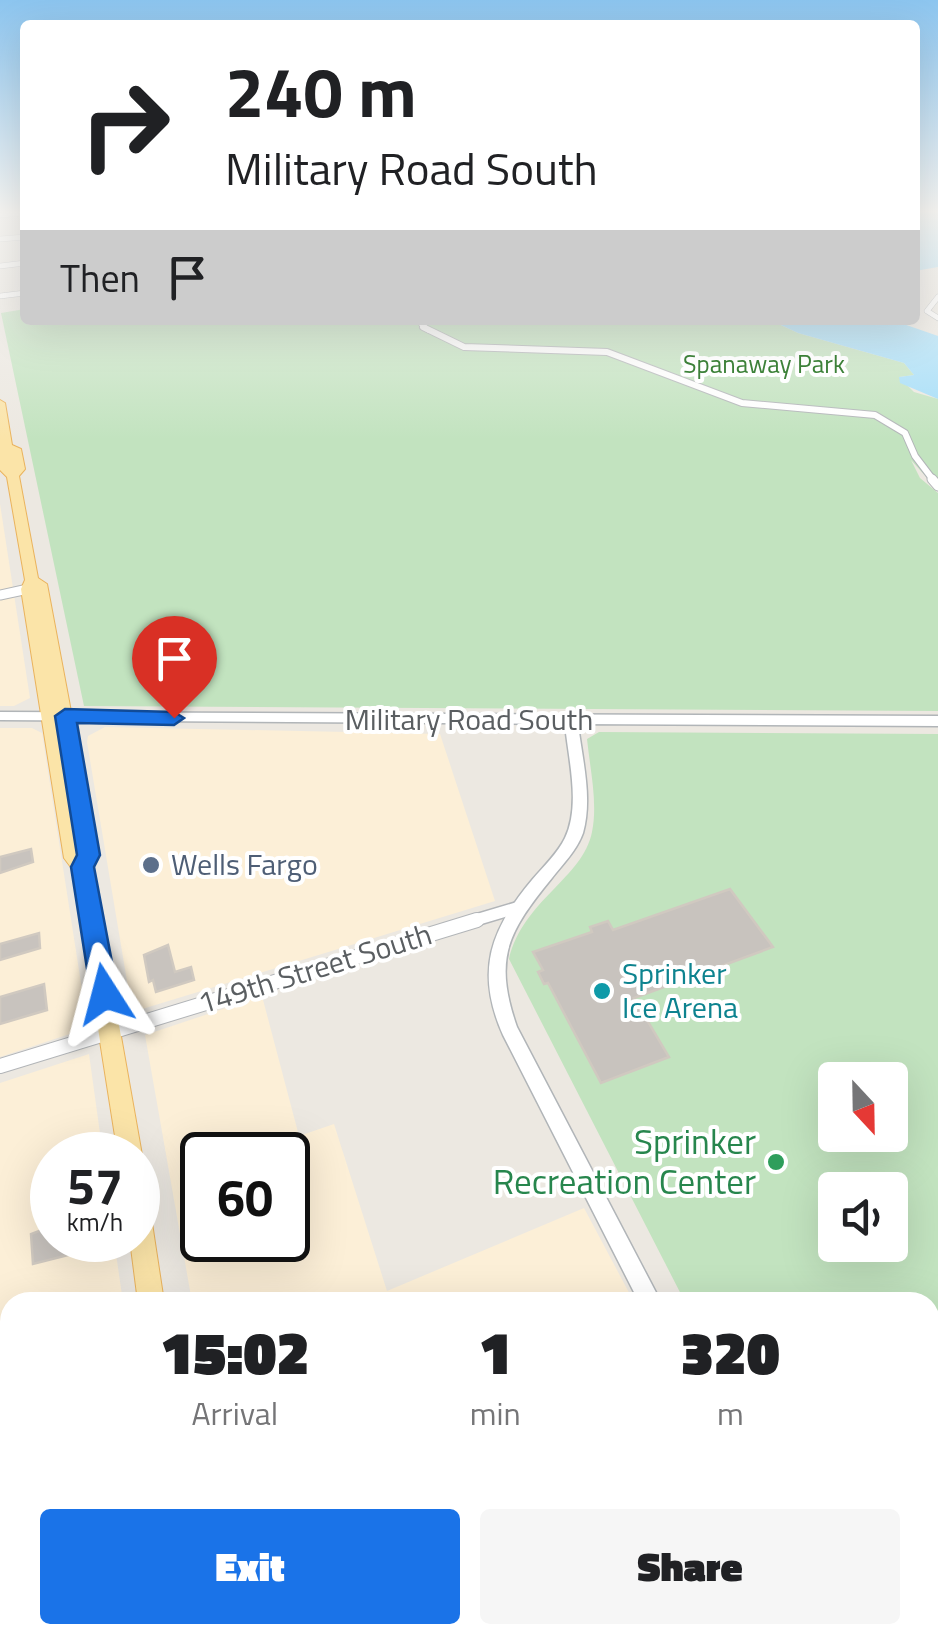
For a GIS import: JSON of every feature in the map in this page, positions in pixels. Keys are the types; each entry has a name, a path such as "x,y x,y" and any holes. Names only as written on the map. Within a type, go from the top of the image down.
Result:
{"main road":[{"path":"0,403 7,446 2,451 58,716 73,858 82,867 126,1132"},
{"name":"Military Road South","path":"0,716 938,722"},
{"path":"571,720 576,829 559,858 516,908 502,934 495,965 503,1015 645,1292"},
{"path":"145,1262 150,1292"}],"street":[{"path":"938,297 927,311 938,318"},
{"path":"420,325 458,346 596,350 728,400 875,416 906,433 915,456 938,486"},
{"path":"0,595 30,585"},
{"name":"149th Street South","path":"0,1066 516,908"}],"shaded area":[{"path":"0,504 30,698 14,706 0,706"},
{"path":"105,727 440,734 495,901 139,1010 131,1005 87,742 88,736"},
{"path":"0,728 32,728 42,733 88,1028 0,1057"},
{"path":"262,996 298,1132 180,1132 180,1234 145,1035"},
{"path":"89,1054 100,1132 30,1132 30,1262 117,1262 122,1292 0,1292 0,1083"},
{"path":"334,1124 387,1291 584,1208 629,1292 190,1292 185,1262 310,1262 310,1132"}],"green space":[{"name":"Spanaway Park","path":"20,310 20,325 781,325 904,363 914,375 899,377 914,392 938,399 938,490 911,460 920,478 938,493 938,711 84,706 1,313"},
{"name":"Sprinker Recreation Center","path":"599,732 938,734 938,1292 680,1292 509,959 527,921 586,848 594,809 587,739"}],"water":[{"path":"781,325 906,325 938,336 938,399 900,383 899,377 914,375 904,363"}],"building":[{"path":"31,849 33,862 0,873 0,857"},
{"name":"Sprinker Ice Arena","path":"730,889 773,947 634,998 669,1057 601,1083 548,983 544,984 538,972 543,970 533,952 592,932 590,927 608,921 613,930"},
{"path":"39,933 40,948 0,960 0,944"},
{"path":"168,945 175,972 191,967 194,980 156,992 153,980 149,982 144,955"},
{"path":"44,984 47,1010 0,1024 0,997"}],"place":[{"name":"Wells Fargo","path":"151,865"},
{"name":"Sprinker Ice Arena","path":"602,991"},
{"name":"Sprinker Recreation Center","path":"776,1162"}],"route":[{"path":"105,994 82,867 88,855 65,716 174,718"}]}
